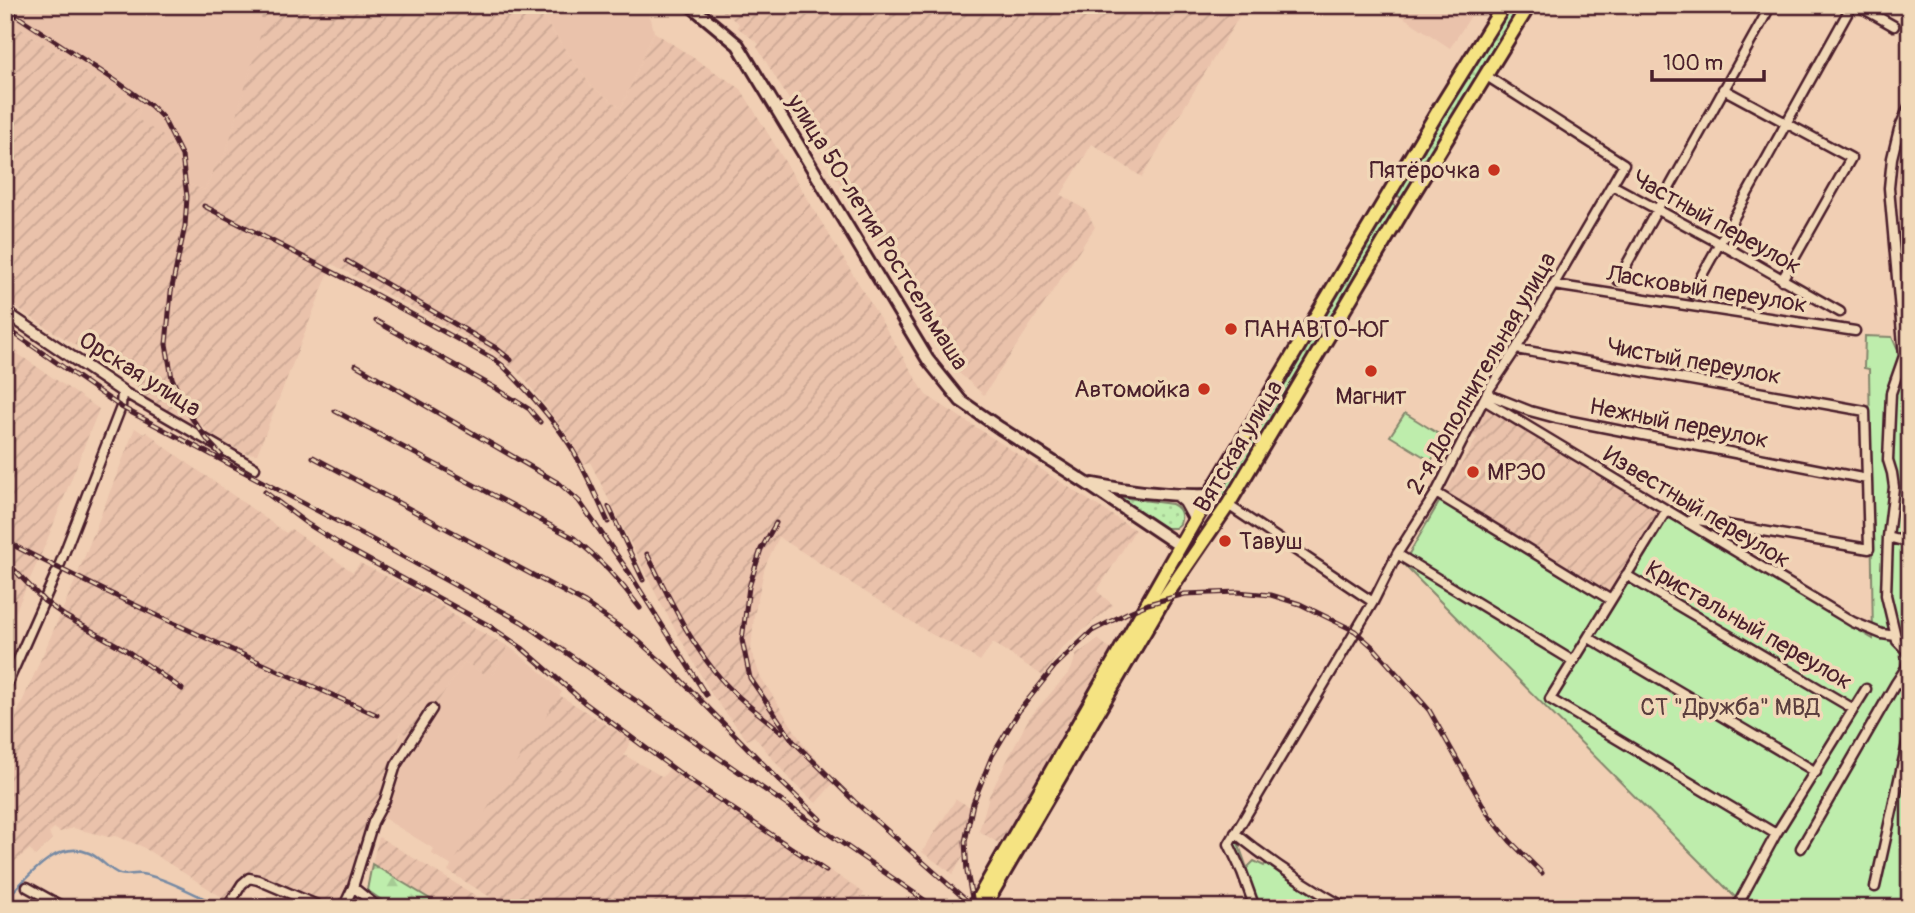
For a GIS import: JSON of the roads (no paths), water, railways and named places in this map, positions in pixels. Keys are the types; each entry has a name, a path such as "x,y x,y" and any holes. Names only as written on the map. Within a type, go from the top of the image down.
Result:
{"main road":[{"name":"улица 50-летия Ростсельмаша","path":"690,5 738,45 928,360 961,401 1180,546"},
{"name":"Вятская улица","path":"973,908 1195,520 1503,5"},
{"name":"Вятская улица","path":"984,908 1163,600 1228,505 1406,205 1529,5"},
{"path":"1388,195 1394,204 1406,205"},
{"path":"1086,483 1178,496 1210,495 1228,505"},
{"path":"1178,496 1185,502 1204,541"},
{"path":"1180,546 1194,556"}],"street":[{"path":"1618,280 1771,5"},
{"path":"1692,293 1855,5 1894,26"},
{"name":"2-я Дополнительная улица","path":"1255,908 1229,844 1373,602 1397,554 1437,493 1485,397 1625,164 1485,75"},
{"path":"1723,89 1851,158 1782,280"},
{"path":"1801,848 1906,668 1909,658 1907,651 1897,640 1886,595 1888,537 1894,487 1888,460 1891,393 1907,358 1889,188 1899,129 1910,104"},
{"name":"Частный переулок","path":"1612,185 1840,312"},
{"name":"Ласковый переулок","path":"1554,285 1855,331"},
{"name":"Орская улица","path":"5,312 122,391 255,468"},
{"name":"Чистый переулок","path":"1516,349 1865,411 1867,479"},
{"path":"5,689 63,556 121,407 122,391"},
{"name":"Нежный переулок","path":"1485,397 1556,418 1867,479"},
{"name":"Известный переулок","path":"1485,397 1853,622 1882,634 1896,636"},
{"path":"1688,523 1692,519 1869,549 1867,479"},
{"name":"Кристальный переулок","path":"1437,493 1611,600"},
{"path":"1228,505 1373,602"},
{"path":"1666,510 1550,699 1776,834"},
{"path":"1888,537 1910,543"},
{"path":"1397,554 1573,662"},
{"name":"Кристальный переулок","path":"1626,575 1852,708"},
{"path":"1589,638 1816,772"},
{"path":"1896,684 1910,688"},
{"path":"1736,908 1776,834 1866,689"},
{"path":"343,908 353,887 373,822 386,800 396,765 432,709"},
{"path":"1875,887 1910,730"},
{"path":"1235,833 1287,873 1346,908"},
{"path":"227,908 249,878 324,908"},
{"path":"27,887 62,907"},
{"path":"353,887 380,908"}],"waterway":[{"path":"5,899 42,863 65,851 77,850 93,855 120,874 141,874 159,879 216,904"}],"railway":[{"path":"5,8 151,106 163,118 182,156 187,197 185,226 171,292 166,344 172,378 186,410 222,456"},
{"path":"204,206 356,284 502,365 554,423 569,444 608,522"},
{"path":"347,261 496,348 511,360"},
{"path":"376,321 497,389 529,409 540,422"},
{"path":"5,327 121,407 522,622 936,908"},
{"path":"356,365 560,484 579,501 630,574 706,695"},
{"path":"335,411 574,538 609,571 640,608"},
{"path":"313,457 585,603 634,637 672,671 820,819"},
{"path":"265,492 306,523 343,546 488,625 522,648 585,703 685,777 826,871"},
{"path":"609,507 643,580"},
{"path":"776,523 761,549 749,587 742,640 750,678 793,741 855,802 974,907"},
{"path":"5,541 143,609 377,715"},
{"path":"647,554 680,619 710,665 750,707 782,732"},
{"path":"5,560 44,601 65,616 126,650 182,689"},
{"path":"974,908 965,842 973,803 992,756 1019,711 1055,666 1092,631 1148,604 1185,594 1238,592 1271,595 1300,604 1355,631 1374,648 1429,710 1488,814 1542,873"}],"place":[{"name":"Пятёрочка","path":"1494,170"},
{"name":"ПАНАВТО-ЮГ","path":"1231,329"},
{"name":"Магнит","path":"1371,371"},
{"name":"Автомойка","path":"1204,389"},
{"name":"МРЭО","path":"1473,472"},
{"name":"Тавуш","path":"1225,541"}],"park label":[{"name":"СТ \"Дружба\" МВД","path":"1730,707"}]}
